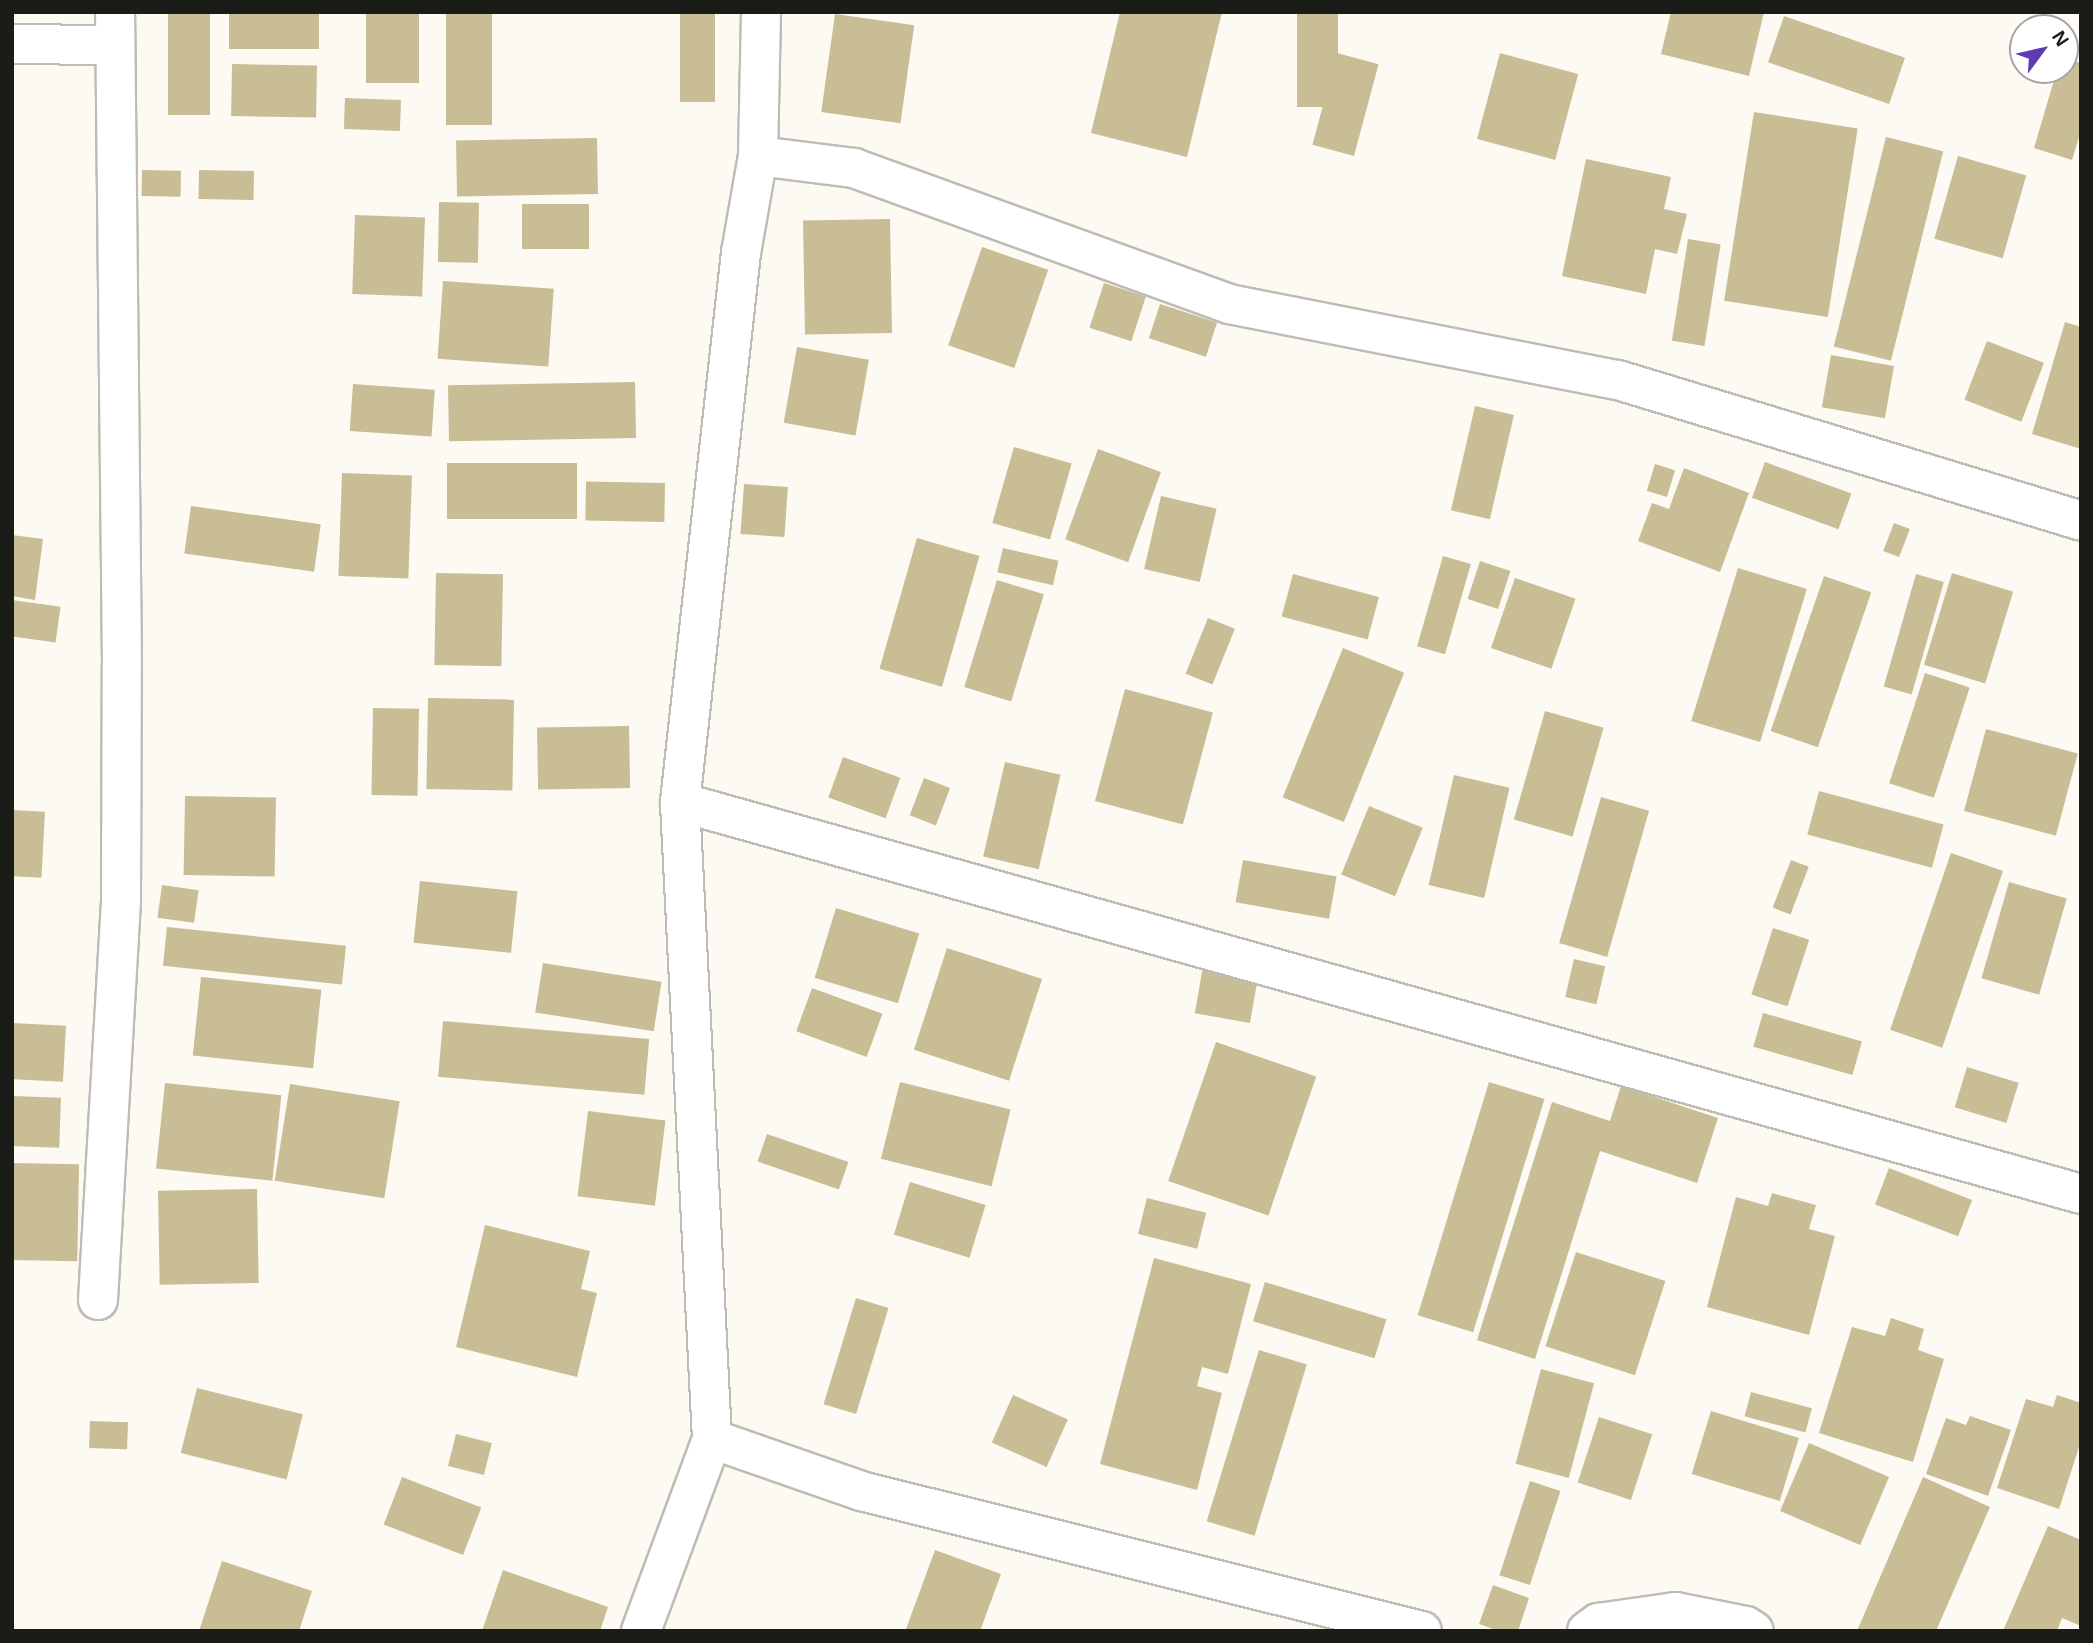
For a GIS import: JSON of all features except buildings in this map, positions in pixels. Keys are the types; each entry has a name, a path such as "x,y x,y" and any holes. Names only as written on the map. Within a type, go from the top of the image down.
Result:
{"street":[{"path":"641,1631 712,1439 680,802 741,253 758,156 761,12"},
{"path":"12,44 114,28 122,665 121,899 98,1300"},
{"path":"758,156 854,168 1229,304 1618,380 2081,521"},
{"path":"680,802 2081,1194"},
{"path":"712,1439 861,1492 1422,1631"},
{"path":"1587,1631 1598,1623 1675,1612 1746,1626 1755,1631"}]}
